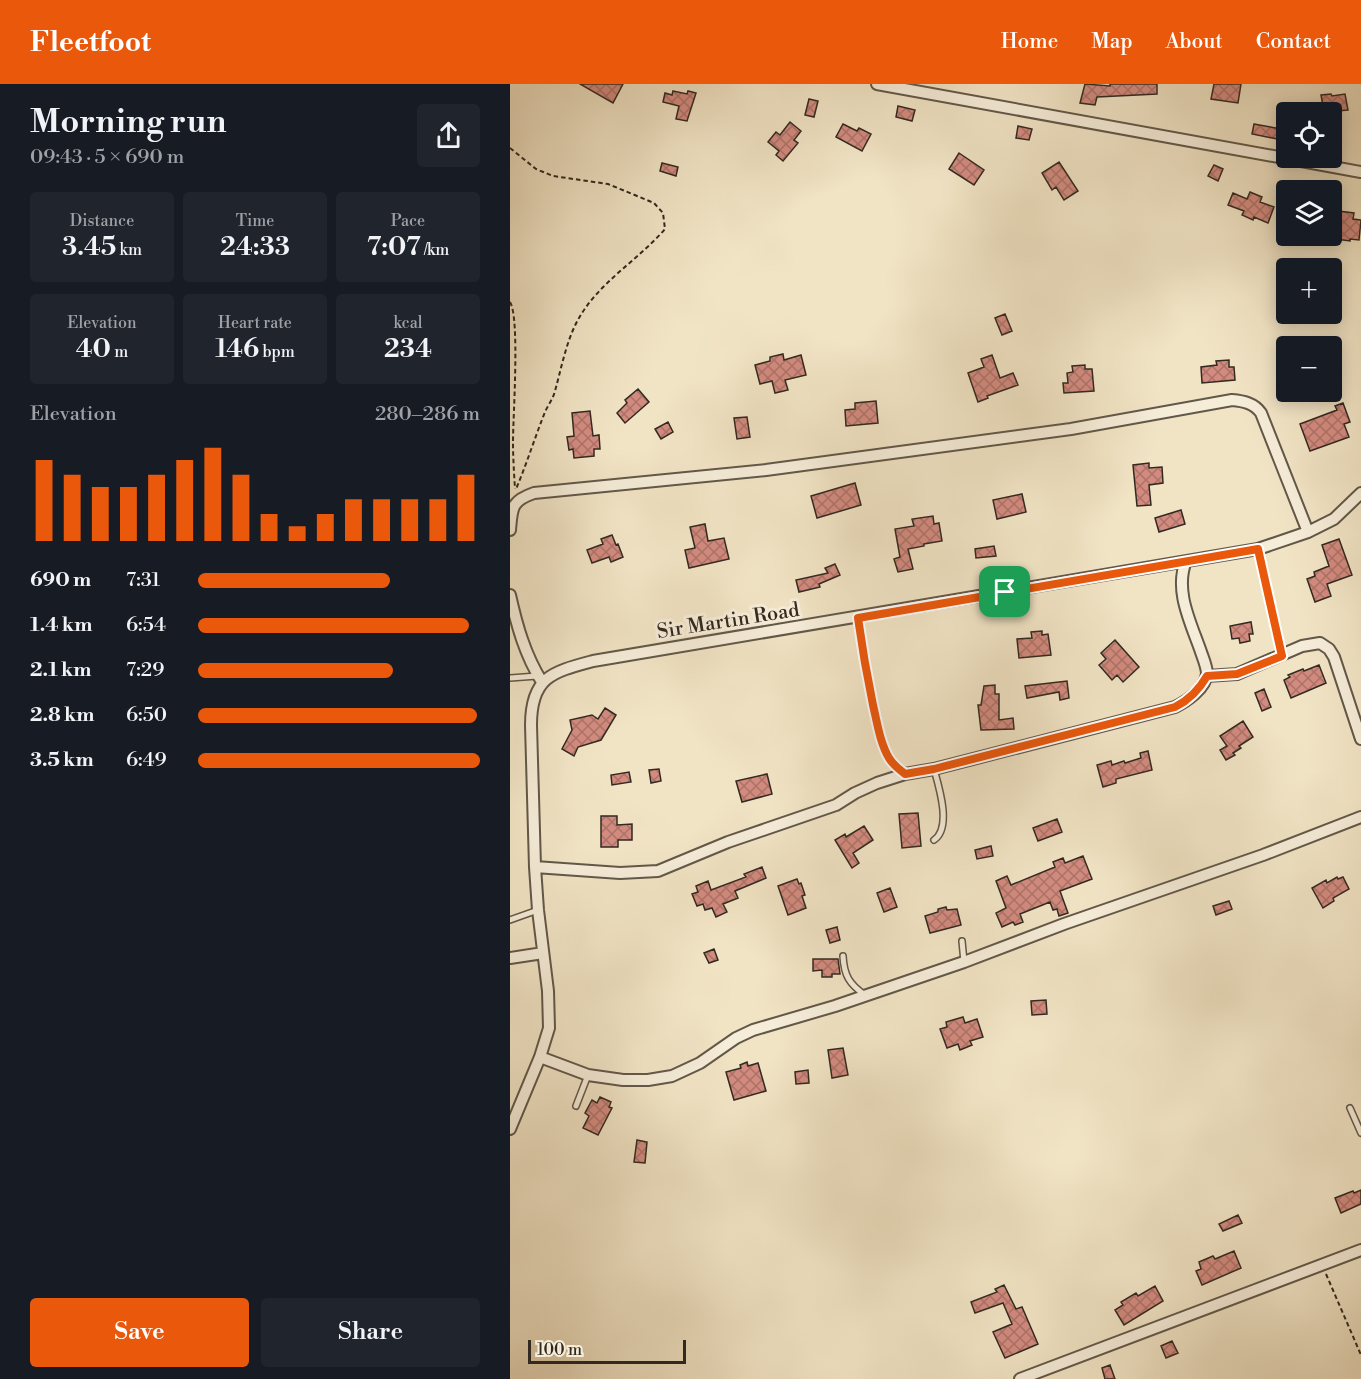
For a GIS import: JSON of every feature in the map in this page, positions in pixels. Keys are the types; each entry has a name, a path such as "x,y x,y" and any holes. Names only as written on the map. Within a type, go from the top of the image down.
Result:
{"street":[{"path":"877,84 1361,172"},
{"path":"510,531 512,510 515,504 519,499 534,493 766,470 1045,432 1232,400 1245,402 1261,413 1308,532"},
{"name":"Sir Martin Road","path":"540,679 593,661 1258,549 1308,532 1334,519 1361,494"},
{"path":"535,867 620,873 658,871 728,842 837,805 860,790 905,774 934,769 1175,707 1190,698 1201,687 1207,676 1181,585 1180,578 1186,561"},
{"path":"510,595 527,654 540,679 531,708 535,867 550,1008 549,1028 540,1057 510,1129"},
{"path":"1207,676 1237,674 1302,646 1315,643 1325,645 1342,678 1361,739"},
{"path":"540,1057 588,1075 623,1080 648,1080 672,1076 700,1063 736,1038 753,1030 866,996 964,962 1064,924 1263,855 1361,817"},
{"path":"510,958 543,953"},
{"path":"1020,1379 1361,1250"}],"lane":[{"path":"510,678 540,679"},
{"path":"934,769 941,794 943,825 939,836 934,840"},
{"path":"510,920 538,910"},
{"path":"962,941 964,962"},
{"path":"843,956 844,971 855,988 866,996"},
{"path":"576,1106 588,1075"},
{"path":"1350,1108 1361,1132"}],"path":[{"path":"510,148 536,169 553,176 608,184 654,203 663,213 665,229 610,282 581,314 557,379 555,392 546,409 515,491 513,442 515,335 513,308 510,302"},
{"path":"1258,549 1282,656"},
{"path":"858,618 864,660 884,749 895,767 905,774"},
{"path":"1322,1263 1361,1355"}],"building":[{"path":"580,84 623,84 613,103"},
{"path":"1085,84 1110,86 1110,84 1157,84 1157,94 1097,97 1095,105 1080,103"},
{"path":"1214,84 1241,84 1238,103 1211,99"},
{"path":"673,91 696,93 687,121 676,119 679,106 663,102 665,93 672,95"},
{"path":"1345,94 1348,110 1342,110 1342,102 1322,102 1321,95"},
{"path":"809,99 818,101 814,117 805,115"},
{"path":"898,106 915,110 912,121 896,117"},
{"path":"790,122 801,131 794,140 798,143 783,161 776,155 779,151 768,142 776,132 780,135"},
{"path":"843,124 857,131 859,128 871,134 862,151 836,137"},
{"path":"1254,124 1276,128 1276,139 1252,134"},
{"path":"1018,126 1032,129 1029,140 1016,138"},
{"path":"959,153 984,170 974,185 949,169"},
{"path":"1059,162 1078,191 1064,200 1056,187 1052,190 1042,173"},
{"path":"662,163 678,167 676,176 660,171"},
{"path":"1214,165 1223,169 1218,181 1208,176"},
{"path":"1250,192 1262,197 1260,202 1274,207 1268,223 1254,217 1253,220 1242,215 1244,211 1228,205 1233,193 1247,199"},
{"path":"1342,212 1354,213 1353,219 1361,220 1359,240 1350,239 1350,241 1342,240"},
{"path":"1005,314 1012,331 1002,335 995,318"},
{"path":"783,354 784,360 801,355 806,375 785,380 788,390 775,393 772,381 760,384 755,365 770,361 770,357"},
{"path":"992,355 1000,378 1013,373 1018,385 987,396 988,398 978,402 968,373 984,367 981,359"},
{"path":"1229,360 1229,367 1234,367 1235,380 1202,383 1201,367 1217,365 1216,361"},
{"path":"1085,365 1085,369 1092,369 1094,391 1064,393 1063,383 1068,383 1067,373 1073,372 1072,366"},
{"path":"638,389 649,402 625,423 617,413 627,403 625,400"},
{"path":"876,401 878,423 846,426 845,410 855,409 855,403"},
{"path":"1343,403 1350,422 1344,424 1349,437 1310,451 1300,424 1337,410 1335,406"},
{"path":"590,411 593,436 599,435 600,449 594,449 594,456 574,458 573,449 569,450 567,437 574,436 572,413"},
{"path":"747,417 750,437 737,439 734,418"},
{"path":"668,422 673,432 661,439 655,429"},
{"path":"1149,463 1149,468 1162,467 1163,483 1149,485 1151,505 1137,506 1133,465"},
{"path":"855,483 861,505 817,518 811,496"},
{"path":"1022,494 1026,512 997,519 993,500"},
{"path":"1181,510 1185,524 1159,532 1155,518"},
{"path":"933,516 934,524 939,523 942,541 908,549 913,569 898,572 894,559 900,557 895,529 914,526 912,519"},
{"path":"705,524 708,541 724,538 729,559 689,568 685,550 695,548 690,527"},
{"path":"612,535 623,557 611,562 609,557 592,563 587,550 603,544 601,539"},
{"path":"1339,539 1352,575 1327,584 1331,596 1315,602 1307,579 1315,576 1314,572 1329,566 1322,545"},
{"path":"994,546 996,556 976,558 975,549"},
{"path":"835,564 840,575 819,584 820,587 799,592 796,580 828,573 825,568"},
{"path":"1251,622 1253,634 1249,634 1250,641 1240,643 1239,638 1232,639 1230,626"},
{"path":"1042,631 1042,635 1048,634 1051,655 1019,658 1017,639 1032,638 1031,632"},
{"path":"1115,640 1139,667 1123,682 1117,675 1112,680 1099,665 1106,659 1101,653"},
{"path":"1319,665 1326,683 1291,698 1284,680 1290,677 1288,675"},
{"path":"1067,681 1069,698 1060,700 1059,692 1027,698 1025,686"},
{"path":"995,685 995,694 999,694 999,720 1013,718 1014,729 981,730 978,705 981,705 984,686"},
{"path":"1264,689 1271,707 1262,711 1255,693"},
{"path":"605,708 616,715 601,740 578,747 574,756 562,749 572,730 570,720 592,715 598,719"},
{"path":"1243,721 1253,737 1239,746 1241,748 1233,753 1235,755 1226,760 1220,750 1227,746 1220,736"},
{"path":"1148,751 1152,770 1116,779 1116,783 1103,787 1097,765 1111,761 1112,765 1124,761 1125,763 1141,758 1140,753"},
{"path":"659,769 661,781 651,783 649,770"},
{"path":"629,772 631,782 612,785 611,775"},
{"path":"767,774 772,794 742,802 736,781"},
{"path":"918,813 921,846 902,848 899,814"},
{"path":"601,816 617,816 617,825 632,824 632,840 618,840 618,847 601,847"},
{"path":"1057,819 1062,832 1038,841 1033,828"},
{"path":"864,826 873,840 853,853 859,863 852,868 835,840 845,834 846,837"},
{"path":"991,846 993,856 977,859 975,850"},
{"path":"1083,856 1092,879 1060,891 1068,913 1059,916 1057,909 1053,910 1050,902 1020,914 1023,922 1015,925 1013,922 1002,927 996,913 1006,908 996,881 1007,876 1011,885 1055,867 1053,862 1063,858 1065,863"},
{"path":"762,867 766,878 735,891 738,898 723,904 727,912 716,917 712,908 705,910 703,904 697,906 692,894 698,892 696,886 708,881 711,890 746,877 744,874"},
{"path":"1337,877 1338,879 1343,877 1349,889 1333,898 1334,901 1323,908 1312,888"},
{"path":"797,879 805,895 802,896 806,908 788,915 778,886"},
{"path":"890,888 897,907 884,912 877,893"},
{"path":"1229,901 1232,909 1216,915 1213,906"},
{"path":"946,907 947,910 957,909 961,925 930,933 925,916"},
{"path":"837,927 840,940 830,943 826,930"},
{"path":"714,949 718,960 709,963 704,953"},
{"path":"813,959 838,959 840,974 822,977 822,970 813,971"},
{"path":"1046,1000 1047,1014 1032,1015 1031,1001"},
{"path":"963,1017 965,1023 977,1019 983,1037 970,1041 972,1045 960,1050 958,1044 947,1048 940,1029 947,1027 946,1022"},
{"path":"843,1048 848,1075 832,1078 828,1050"},
{"path":"747,1062 748,1066 758,1063 766,1091 734,1100 726,1072 741,1068 740,1065"},
{"path":"808,1070 809,1083 796,1084 795,1072"},
{"path":"600,1097 611,1102 609,1107 612,1108 598,1135 583,1128 589,1116 585,1113 592,1100 597,1103"},
{"path":"637,1140 647,1142 645,1163 634,1162"},
{"path":"1361,1190 1361,1204 1341,1213 1335,1198"},
{"path":"1238,1215 1242,1223 1223,1231 1219,1224"},
{"path":"1234,1251 1241,1268 1202,1285 1196,1271 1201,1269 1199,1262 1213,1256 1215,1259"},
{"path":"1004,1285 1016,1309 1022,1307 1038,1344 1005,1358 993,1332 1012,1324 1003,1303 975,1313 971,1302 997,1292 995,1289"},
{"path":"1155,1286 1163,1301 1124,1325 1115,1310 1123,1305 1121,1302 1136,1293 1138,1296"},
{"path":"1172,1341 1178,1353 1166,1358 1161,1346"},
{"path":"1110,1365 1115,1379 1105,1379 1102,1368"}],"route":[{"path":"1258,549 1282,656 1237,674 1207,676 1201,687 1190,698 1175,707 934,769 905,774 895,767 884,749 864,660 858,618 1005,592 1258,549"}]}
